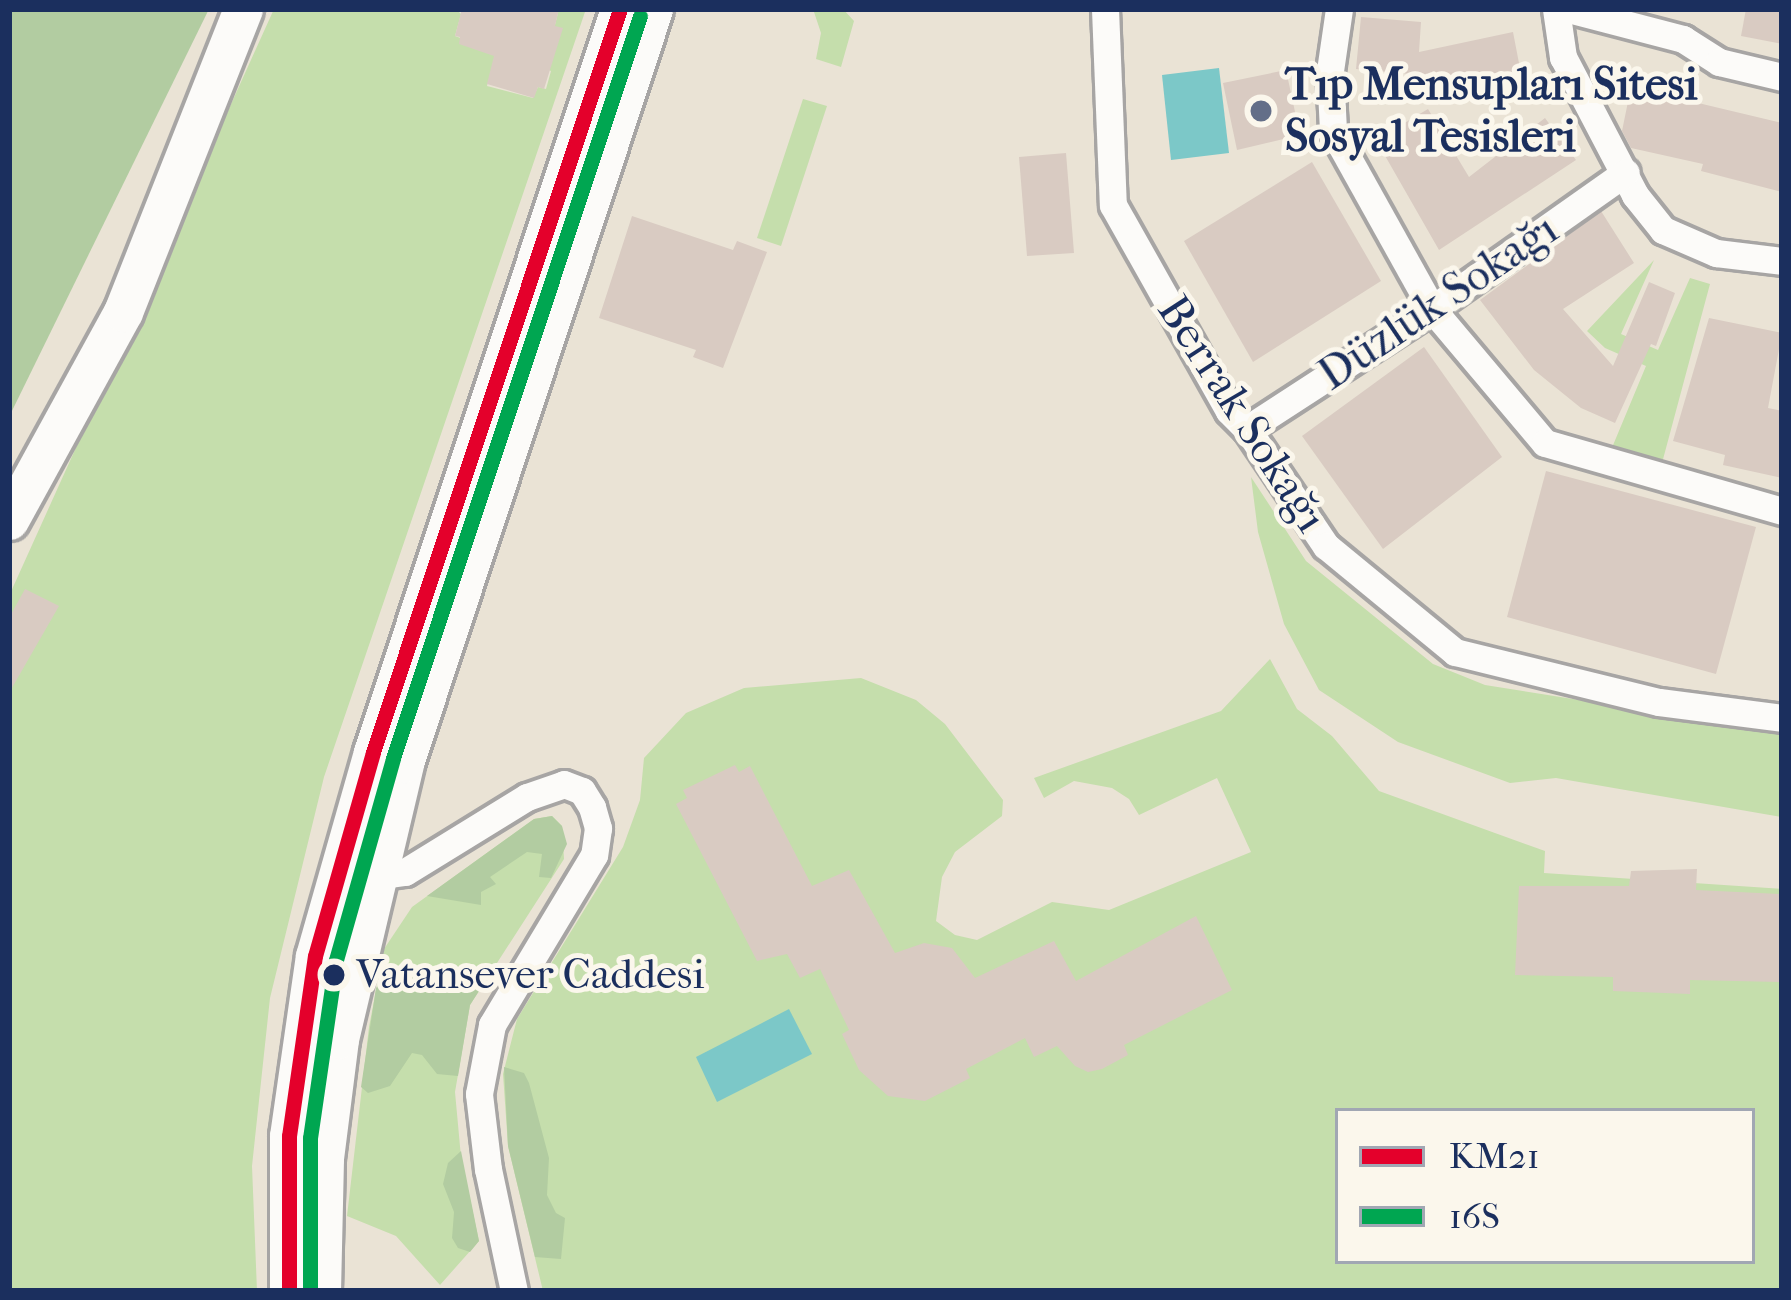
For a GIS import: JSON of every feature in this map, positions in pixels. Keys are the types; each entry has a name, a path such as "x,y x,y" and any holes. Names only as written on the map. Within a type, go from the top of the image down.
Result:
{"main road":[{"path":"9,520 123,312 243,9"},
{"path":"289,1291 289,1136 297,1054 357,873 620,9"},
{"path":"321,1291 324,1158 357,873 404,764 653,9"}],"street":[{"name":"Berrak Sokağı","path":"1105,9 1113,205 1229,411 1247,429 1326,546 1455,652 1660,702 1782,718"},
{"path":"1339,9 1330,71 1333,131 1432,310 1545,443 1782,511"},
{"path":"1556,9 1564,57 1635,195 1663,230 1716,253 1782,261"},
{"path":"1568,9 1683,39 1719,62 1782,77"},
{"name":"Düzlük Sokağı","path":"1247,429 1432,310 1627,172"},
{"path":"357,873 405,872 527,796 564,784 582,791 592,808 598,827 594,855 492,1025 479,1094 488,1168 514,1291"}],"green space":[{"path":"9,9 209,9 9,417"},
{"path":"274,9 456,9 461,14 455,36 496,51 487,86 533,98 538,87 546,89 551,71 544,68 559,9 586,9 324,777 270,998 252,1166 257,1291 9,1291 9,596"},
{"path":"813,9 843,9 854,21 841,67 816,59 821,33"},
{"path":"803,99 827,106 781,246 757,238"},
{"path":"1654,260 1621,334 1658,350 1690,278 1710,284 1662,463 1611,450 1646,366 1605,348 1587,331"},
{"path":"1251,477 1306,561 1433,664 1485,685 1782,732 1782,817 1556,778 1510,783 1398,742 1319,690 1284,624 1258,532"},
{"path":"1270,659 1297,709 1332,736 1379,791 1545,851 1544,873 1782,889 1782,1291 543,1291 508,1146 503,1074 517,1019 623,847 640,800 644,758 686,713 744,688 861,678 916,700 945,724 1003,800 1002,816 955,852 942,877 936,921 955,935 977,940 1052,902 1109,910 1251,852 1217,778 1139,815 1129,799 1112,788 1074,781 1044,798 1034,778 1221,711"},
{"path":"552,816 562,826 564,859 470,1005 455,1092 461,1157 479,1241 440,1285 396,1236 347,1216 369,1027 384,949 412,907 534,819"},
{"path":"552,816 562,826 567,844 551,878 539,877 542,854 527,852 490,877 496,884 481,892 481,905 427,896 534,819"},
{"path":"453,964 465,969 495,966 470,1005 458,1076 437,1074 422,1055 412,1053 390,1086 368,1093 361,1087 376,988 402,965 420,968 431,982"},
{"path":"504,1067 524,1073 529,1083 549,1158 547,1195 556,1213 565,1218 561,1259 535,1257 508,1146"},
{"path":"461,1151 479,1241 470,1252 458,1248 452,1238 454,1212 443,1184 448,1163"}],"water":[{"path":"1219,68 1229,153 1171,160 1162,75"},
{"path":"789,1009 812,1054 717,1102 696,1057"}],"building":[{"path":"462,9 559,9 555,26 563,28 544,89 538,87 534,98 487,84 494,56 459,44 460,37 455,36"},
{"path":"1746,9 1782,9 1782,44 1741,36"},
{"path":"1361,17 1421,22 1419,52 1513,32 1523,84 1452,96 1476,80 1356,69"},
{"name":"Tıp Mensupları Sitesi Sosyal Tesisleri","path":"1286,70 1300,135 1237,150 1223,83"},
{"path":"1631,87 1782,123 1782,192 1701,171 1703,164 1631,148 1622,131"},
{"path":"1428,109 1469,177 1545,118 1576,160 1439,250 1376,140"},
{"path":"1066,153 1074,253 1027,256 1019,157"},
{"path":"1312,162 1381,281 1253,362 1184,241"},
{"path":"1601,211 1634,263 1563,309 1613,366 1649,282 1675,293 1656,346 1651,344 1615,423 1581,408 1534,370 1480,300"},
{"path":"632,216 733,250 737,241 767,252 723,368 693,357 696,350 599,318"},
{"path":"1709,318 1782,333 1768,408 1782,411 1782,478 1723,465 1725,455 1673,441"},
{"path":"1424,347 1502,457 1383,549 1302,436"},
{"path":"1546,471 1756,527 1716,674 1507,617"},
{"path":"25,589 59,606 9,693 9,618"},
{"path":"735,765 739,772 750,766 812,886 849,870 895,953 924,943 952,948 975,978 1054,941 1076,981 1196,916 1232,990 1124,1045 1128,1055 1102,1069 1088,1072 1075,1066 1057,1046 1034,1057 1025,1038 966,1069 970,1078 925,1101 888,1096 859,1070 842,1034 849,1030 820,969 800,978 787,954 757,961 676,804 687,798 683,790"},
{"path":"1697,869 1696,890 1782,894 1782,982 1690,980 1690,994 1613,991 1613,977 1515,975 1519,886 1629,886 1631,871"}],"transit line":[{"name":"KM21","path":"289,1291 289,1136 315,956 373,752 620,9"},
{"name":"16S","path":"310,1291 310,1138 336,960 393,758 640,16"}],"place":[{"name":"Tıp Mensupları Sitesi Sosyal Tesisleri","path":"1261,111"},
{"name":"Vatansever Caddesi","path":"334,975"}]}
